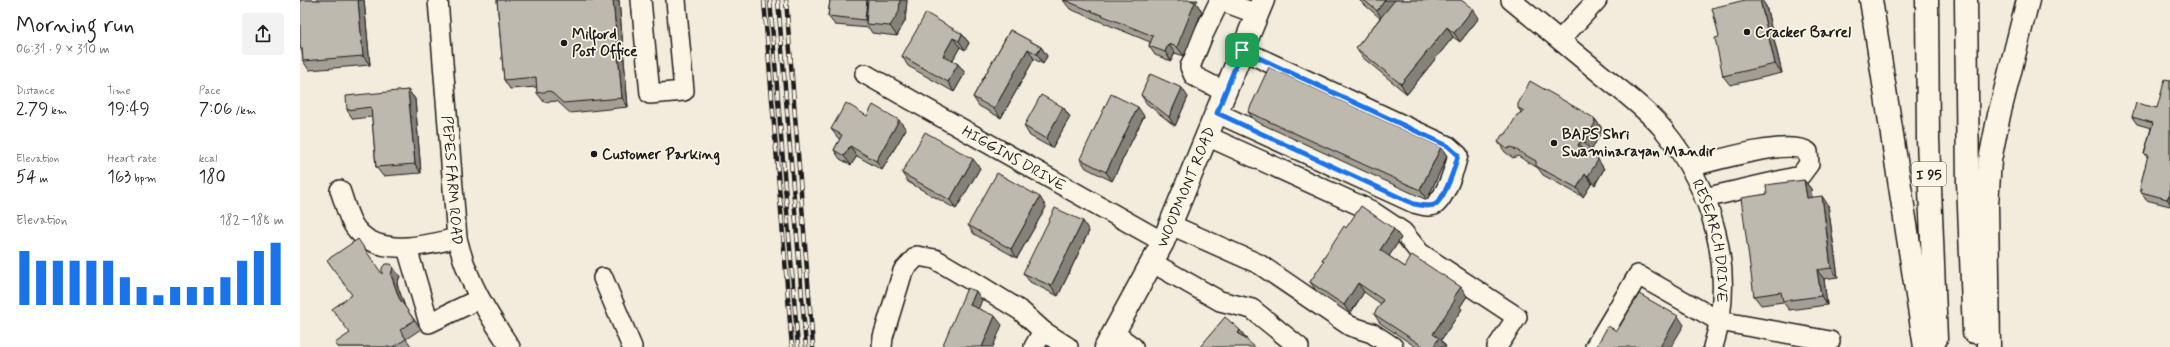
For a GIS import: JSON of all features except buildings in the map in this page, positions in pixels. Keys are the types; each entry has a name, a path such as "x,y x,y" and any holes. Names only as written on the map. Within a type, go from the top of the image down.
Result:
{"main road":[{"path":"1871,0 1925,347"},
{"name":"I 95","path":"1927,0 1928,139 1937,347"},
{"name":"I 95","path":"1966,0 1968,182 1975,347"},
{"path":"1989,347 1988,205 1990,160 1999,115 2028,0"},
{"name":"WOODMONT ROAD","path":"1110,340 1153,263 1167,234 1260,7"}],"street":[{"name":"PEPES FARM ROAD","path":"438,0 457,238 463,263 479,299 502,344"},
{"path":"641,0 650,94 684,91 676,0"},
{"path":"1225,92 1194,76 1190,67 1202,34 1219,0 1260,7"},
{"name":"RESEARCH DRIVE","path":"1511,0 1636,103 1663,129 1690,167 1712,217 1720,248 1723,278 1719,320 1713,347"},
{"path":"1560,40 1597,0"},
{"path":"1217,113 1414,204 1429,206 1436,204 1453,176 1458,155 1448,146 1242,50"},
{"name":"HIGGINS DRIVE","path":"865,74 1167,234 1259,264 1350,326 1372,333 1393,347"},
{"path":"1207,136 1370,210 1403,232 1420,253 1517,317 1497,347"},
{"path":"1690,167 1776,147 1803,148 1808,152 1809,164 1800,176 1704,198"},
{"path":"340,190 351,220 357,230 376,242 390,247 408,248 425,246 457,238"},
{"path":"408,248 429,323 451,314 479,299"},
{"path":"882,347 903,271 917,256 935,259 1021,311 1039,339 1068,347"},
{"path":"1153,263 1220,301 1252,309 1299,347"},
{"path":"1595,347 1638,275 1719,320 1830,341"},
{"path":"603,278 632,347"},
{"path":"1110,340 1133,347"}],"railway":[{"path":"764,0 792,347"},
{"path":"770,0 798,347"},
{"path":"778,0 806,347"},
{"path":"786,0 813,347"}],"place":[{"name":"Cracker Barrel","path":"1747,32"},
{"name":"Milford Post Office","path":"564,43"},
{"name":"BAPS Shri Swaminarayan Mandir","path":"1554,143"},
{"name":"Customer Parking","path":"594,154"}],"route":[{"path":"1242,50 1448,146 1458,155 1453,176 1436,204 1429,206 1414,204 1310,155 1246,128 1217,113 1242,50"}]}
